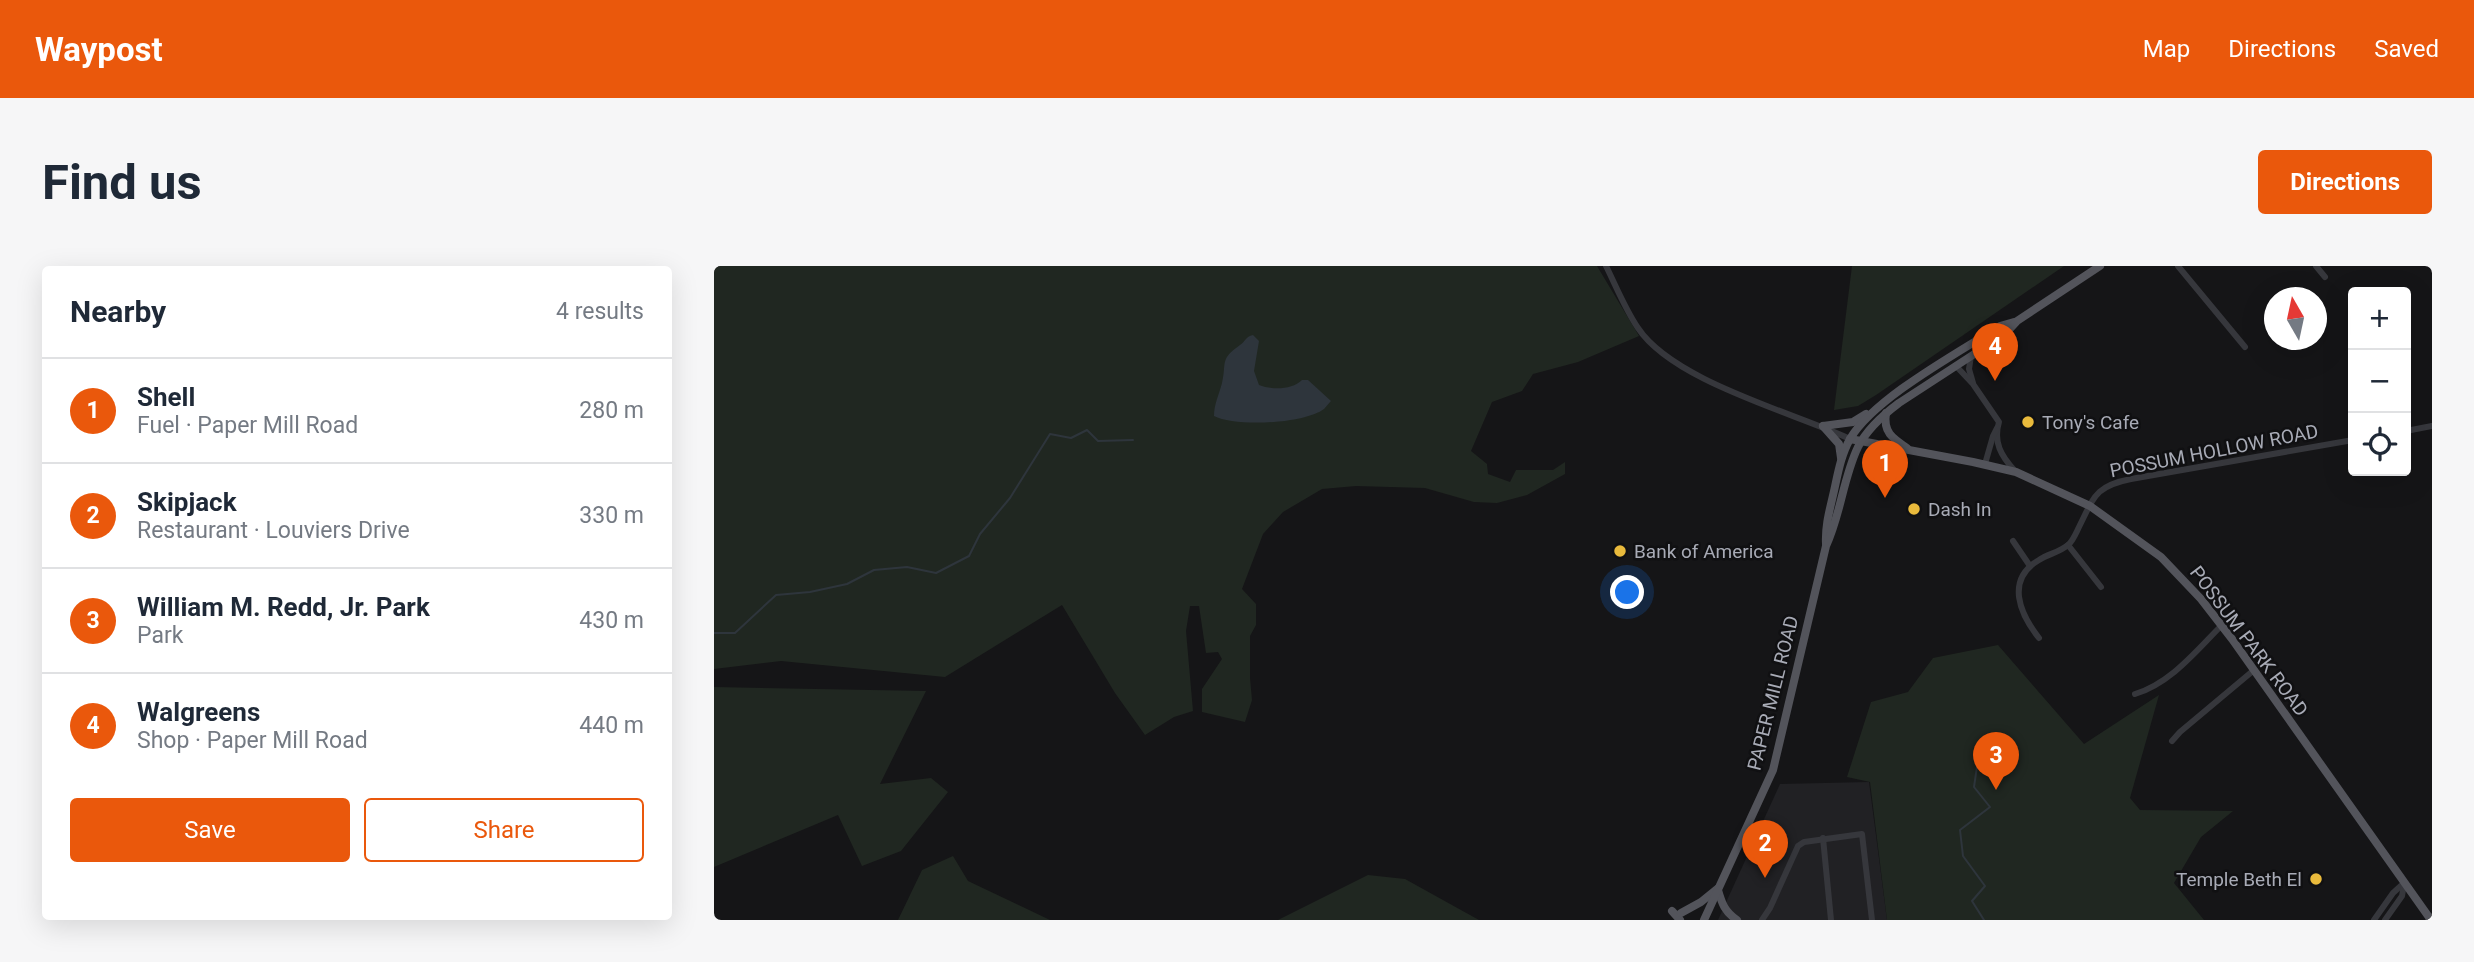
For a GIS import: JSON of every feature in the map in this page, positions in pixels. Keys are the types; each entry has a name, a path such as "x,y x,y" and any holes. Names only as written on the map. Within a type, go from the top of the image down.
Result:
{"main road":[{"name":"PAPER MILL ROAD","path":"1826,546 1825,530 1841,460 1850,439 1869,415 1956,366 2005,334 2017,321 2100,266"},
{"name":"PAPER MILL ROAD","path":"1707,919 1773,770 1826,546 1836,525 1849,469 1861,442 1885,408 1978,340 2000,326 2017,321"},
{"path":"1956,366 1957,357 1978,340"},
{"path":"1823,426 1853,422 1885,408 1888,432 1892,438 1910,450"},
{"path":"1823,426 1839,444 1841,460"},
{"name":"POSSUM PARK ROAD","path":"1850,439 2016,472 2090,506 2161,557 2201,599 2254,670 2431,920"},
{"path":"1678,915 1719,888 1722,905 1728,915 1737,920"}],"street":[{"path":"1606,266 1639,329 1660,352 1693,374 1850,439"},
{"path":"2178,266 2245,347"},
{"path":"2316,266 2325,277"},
{"path":"1971,356 1969,369 1973,384"},
{"path":"1956,366 1973,384 1999,422 1985,464"},
{"path":"2411,430 2432,426"},
{"path":"1997,429 2000,454 2016,472"},
{"name":"POSSUM HOLLOW ROAD","path":"2068,545 2095,495 2102,489 2123,481 2348,441"},
{"path":"2013,541 2030,566"},
{"path":"2039,638 2022,614 2019,601 2021,582 2030,566 2068,545 2101,587"},
{"path":"2135,694 2146,691 2186,663 2221,626"},
{"path":"2172,741 2254,670"},
{"path":"1762,920 1798,846 1823,838 1862,834 1872,920"},
{"path":"1823,838 1830,920"},
{"path":"2374,920 2393,893 2404,883"},
{"path":"2385,920 2402,896 2404,883"}],"shaded area":[{"path":"714,266 1597,266 1639,336 1578,362 1533,374 1522,391 1492,402 1471,451 1487,464 1488,474 1510,482 1516,470 1553,470 1565,462 1565,474 1527,495 1497,503 1474,502 1425,488 1356,486 1322,489 1283,512 1263,534 1242,589 1256,604 1256,625 1250,636 1252,700 1245,722 1202,712 1202,689 1222,659 1218,652 1206,653 1199,606 1190,606 1186,631 1193,711 1174,717 1145,735 1115,693 1062,605 945,677 781,661 714,669"},
{"path":"1852,266 2064,266 1876,395 1858,406 1834,410"},
{"path":"1253,335 1259,341 1254,371 1259,385 1282,388 1308,380 1331,401 1324,409 1286,421 1237,422 1214,416 1226,358"},
{"path":"1998,645 2084,744 2159,695 2130,798 2140,810 2233,811 2201,837 2174,883 2204,920 1887,920 1870,782 1847,777 1871,702 1908,692 1933,658"},
{"path":"714,687 926,691 880,784 931,778 948,792 901,851 862,866 838,815 714,867"},
{"path":"1869,782 1887,920 1718,920 1780,784"},
{"path":"953,856 968,881 1050,920 898,920 922,870"},
{"path":"1368,875 1405,879 1479,920 1278,920"}],"waterway":[{"path":"714,633 735,633 776,595 810,592 847,584 874,570 907,567 936,573 969,556 980,534 1010,498 1050,434 1071,438 1087,430 1098,441 1133,440"},
{"path":"1979,753 1974,787 1990,807 1960,830 1963,856 1985,886 1972,901 1984,920"}],"place":[{"name":"Walgreens","path":"1995,381"},
{"name":"Tony's Cafe","path":"2028,422"},
{"name":"Shell","path":"1885,498"},
{"name":"Dash In","path":"1914,509"},
{"name":"Bank of America","path":"1620,551"},
{"name":"William M. Redd, Jr. Park","path":"1996,790"},
{"name":"Skipjack","path":"1765,878"},
{"name":"Temple Beth El","path":"2316,879"}]}
